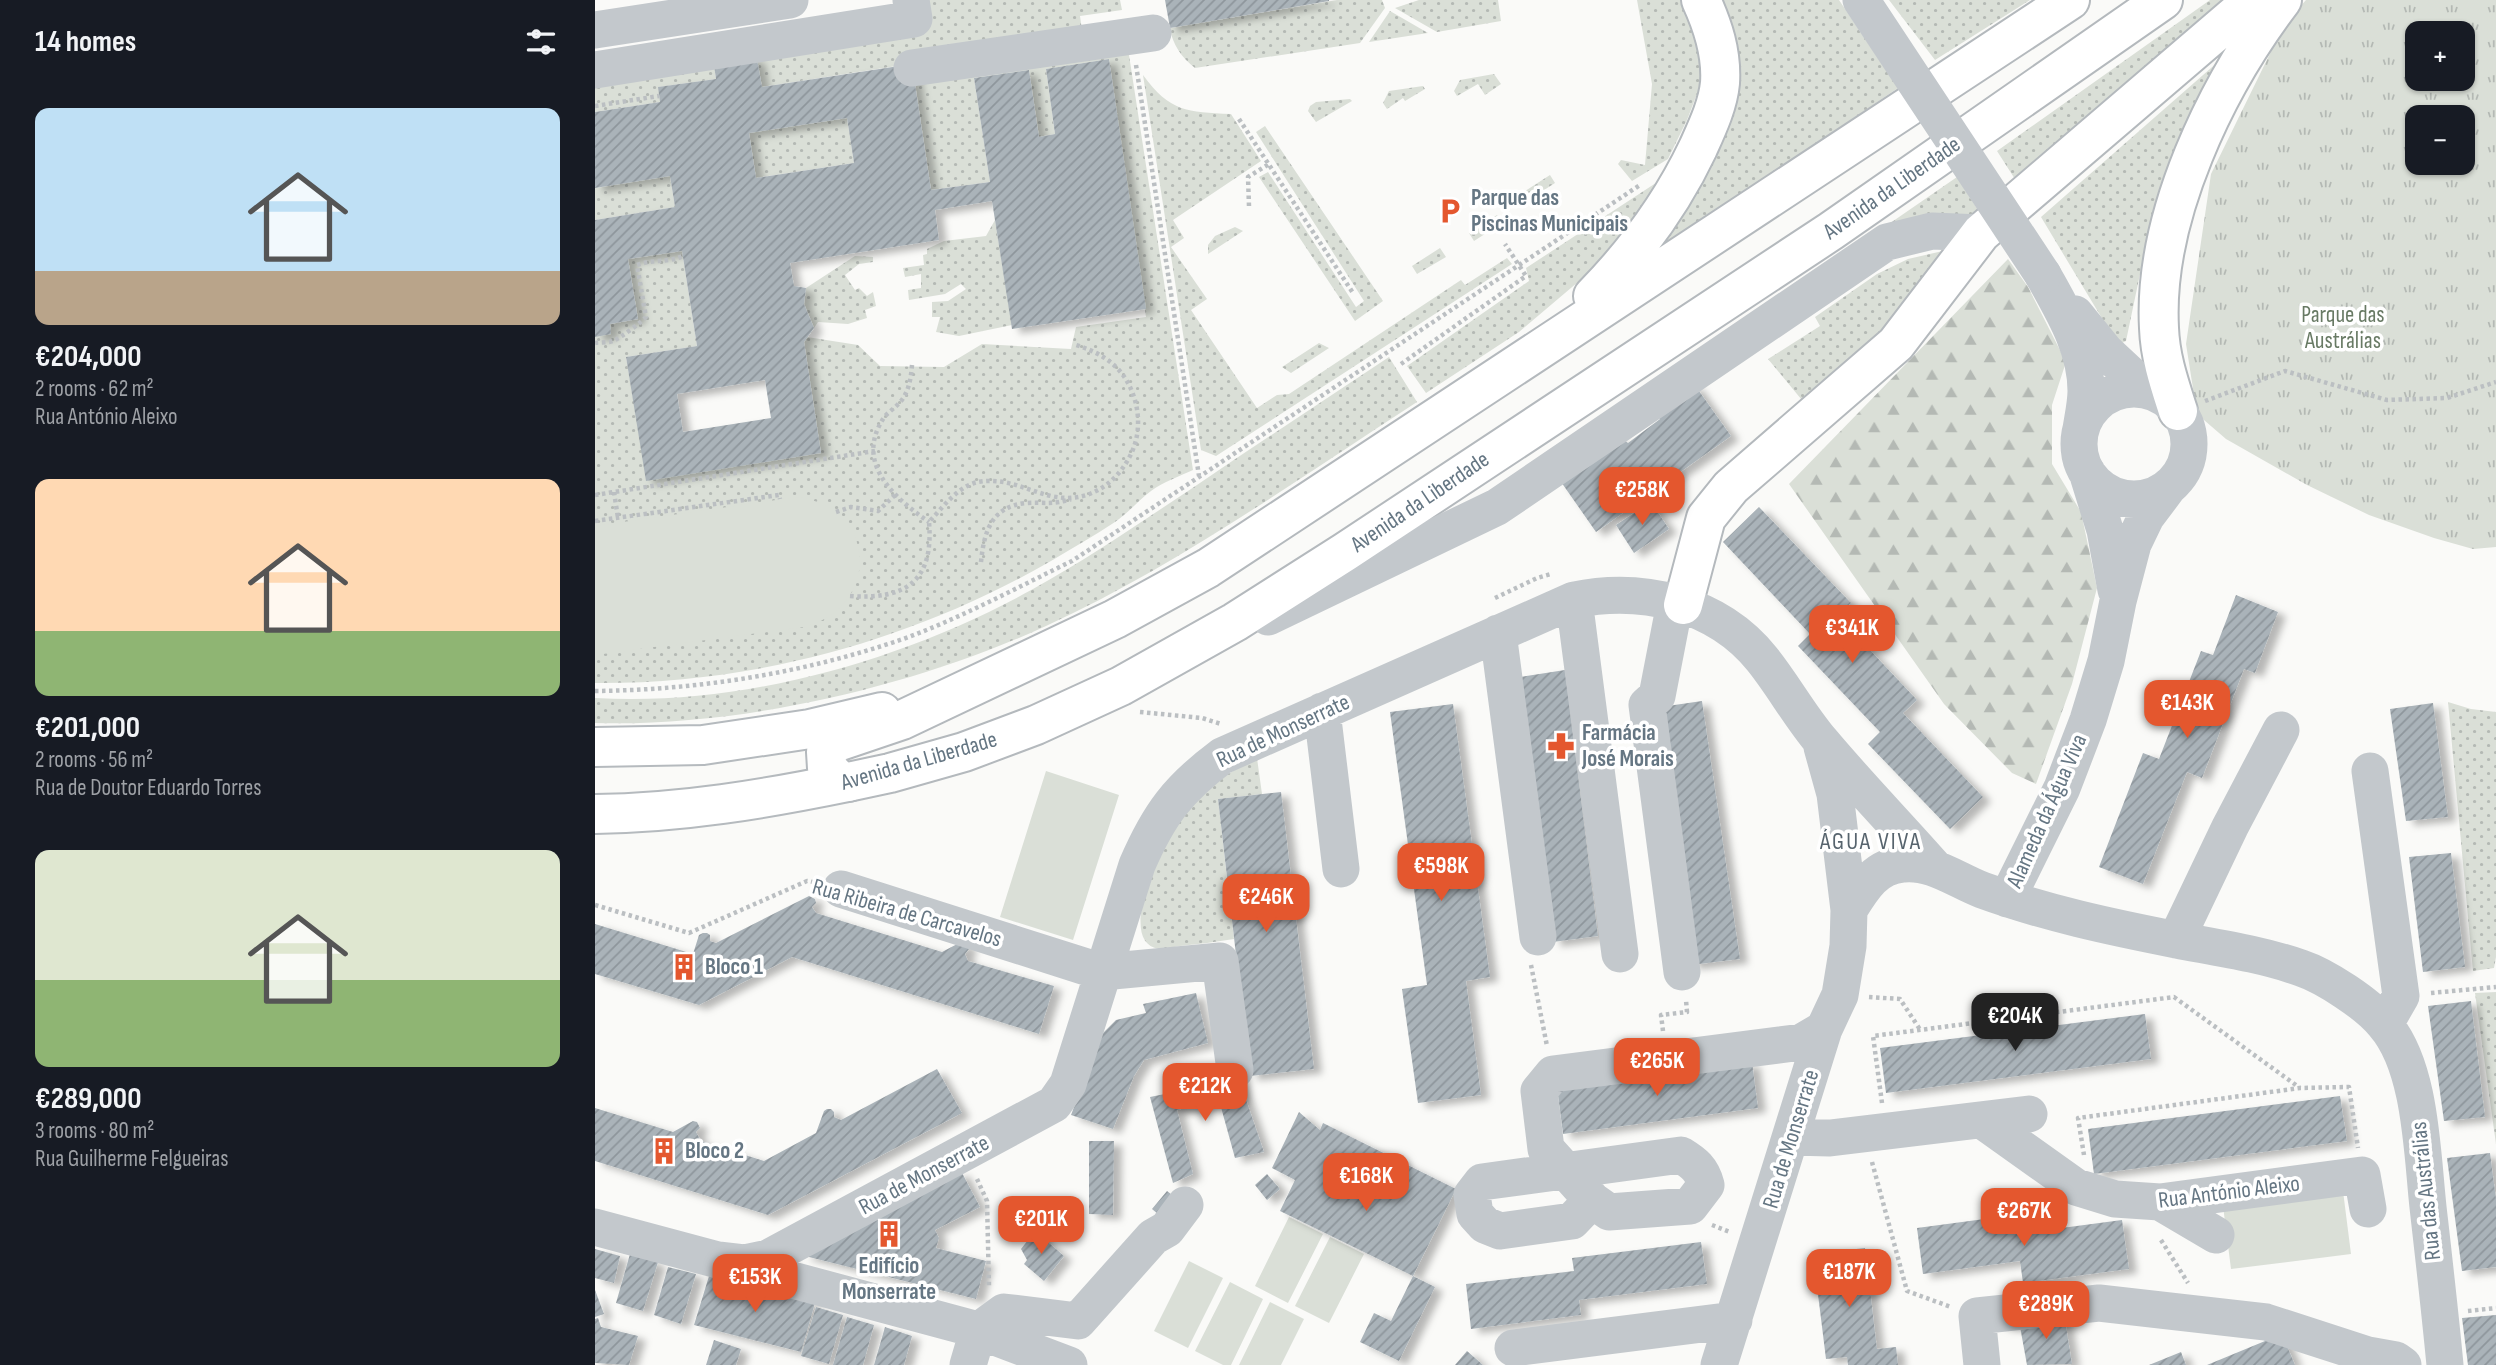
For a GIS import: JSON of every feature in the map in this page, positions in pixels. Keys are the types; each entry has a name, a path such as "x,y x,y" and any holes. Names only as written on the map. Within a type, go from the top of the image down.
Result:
{"main road":[{"path":"1481,388 1559,326 1618,271 1647,235 1688,169 1705,134 1720,83 1719,52 1702,0"},
{"path":"848,782 839,780 827,768 825,759 830,746 845,738 902,720 1115,619 1208,568 2070,0"},
{"name":"Avenida da Liberdade","path":"595,814 723,805 848,782 964,751 1035,724 1143,675 1235,622 1345,552 1831,231 2163,0"},
{"path":"1679,604 1706,518 1731,486 1896,344 1981,233 2253,0"},
{"path":"2163,401 2167,376 2159,326 2164,255 2172,212 2209,120 2239,63 2282,0"},
{"path":"595,747 703,745 810,729 889,710 948,692 1013,667"},
{"path":"595,804 759,780 766,775 772,763 768,736"}],"street":[{"path":"595,30 790,0"},
{"path":"595,52 890,6 889,0"},
{"path":"595,70 914,19 911,0"},
{"path":"1861,0 2043,275 2076,336 2086,391 2079,444 2081,459 2087,472 2098,486 2123,498 2151,497 2167,489 2183,471 2188,456 2189,439 2185,424 2163,401 2105,351 2043,275"},
{"path":"912,68 1142,35"},
{"path":"1143,675 1497,507 1887,242 1931,231 1981,233"},
{"path":"2081,430 2087,414 2099,401 2114,393 2131,389 2163,401"},
{"name":"Alameda da Água Viva","path":"2087,472 2105,530 2118,601"},
{"name":"Alameda da Água Viva","path":"2007,899 2062,788 2075,754 2106,662 2133,544 2146,517 2167,489"},
{"name":"Rua de Monserrate","path":"718,1260 744,1263 768,1258 1054,1104 1068,1084 1137,865 1151,832 1169,805 1193,778 1222,756 1574,600 1603,594 1632,595 1679,604 1711,615 1738,633 1761,658 1819,739 1934,867"},
{"path":"1574,600 1620,954"},
{"path":"1679,604 1657,696 1647,705 1682,972"},
{"path":"1498,633 1534,946"},
{"path":"1322,711 1341,869"},
{"path":"2176,940 2230,827 2281,730"},
{"name":"Rua de Monserrate","path":"1719,1365 1824,1029 1840,995 1848,946 1849,910 1835,794 1819,739"},
{"path":"595,759 703,745"},
{"name":"Rua das Austrálias","path":"2370,771 2393,1010 2417,1111 2445,1365"},
{"name":"Rua de Monserrate","path":"1849,910 1872,877 1886,867 1904,863 1934,867 2007,899"},
{"name":"Rua Ribeira de Carcavelos","path":"841,889 1103,972"},
{"name":"Rua das Austrálias","path":"2007,899 2073,918 2265,957 2304,969 2345,991 2393,1010"},
{"path":"1103,972 1220,961 1235,1070"},
{"path":"1592,1200 1572,1221 1500,1231 1485,1226 1475,1213 1472,1195 1482,1182 1563,1170 1681,1155 1695,1164 1703,1175 1706,1185 1699,1198 1690,1206 1609,1212 1592,1200 1563,1170 1546,1149 1539,1091 1553,1074 1802,1041 1824,1029"},
{"path":"1791,1137 1830,1138 2029,1114"},
{"name":"Rua António Aleixo","path":"1983,1121 2076,1187 2115,1199 2148,1201 2365,1192"},
{"path":"2148,1201 2216,1235"},
{"path":"973,1348 1004,1312 1078,1321 1153,1237 1167,1229 1185,1205"},
{"path":"595,1227 718,1260 973,1348 1069,1365"},
{"path":"1982,1365 1977,1316 2099,1303 2266,1322 2368,1355 2396,1360 2403,1365"},
{"path":"1513,1348 1734,1320"}],"path":[{"path":"1142,35 1199,476"},
{"path":"595,106 659,96"},
{"path":"1239,119 1353,293"},
{"path":"1249,206 1248,177 1269,164"},
{"path":"595,691 638,691 703,685 776,672 837,658 904,638 978,607 1072,561 1644,183"},
{"path":"1401,363 1526,276 1505,244"},
{"path":"595,343 614,341 642,323 646,317 637,265 652,260 670,262 683,256"},
{"path":"981,562 983,540 998,514 1011,505 1055,504 1094,493 1124,468 1133,451 1138,430 1134,398 1122,372 1104,357 1073,344"},
{"path":"850,596 872,598 894,593 910,585 929,557 929,522 895,495 879,476 875,452 876,433 886,415 902,400 910,385 912,365"},
{"path":"2163,401 2285,371 2387,400 2447,398 2496,382"},
{"path":"595,495 875,452"},
{"path":"929,522 957,493 975,482 1014,483 1052,496 1075,498"},
{"path":"614,492 618,518"},
{"path":"595,522 779,495 780,499"},
{"path":"836,512 851,507 878,511 895,495"},
{"path":"1139,712 1202,718 1263,737"},
{"name":"Rua Ribeira de Carcavelos","path":"595,905 689,933 807,881 841,889"},
{"path":"1534,946 1553,1074"},
{"path":"1668,1059 1661,1015 1687,1012 1682,972"},
{"path":"2393,1010 2496,987"},
{"path":"1840,995 1900,999 1921,1031"},
{"path":"1977,1316 1907,1291 1875,1133 1873,1036 2174,997 2300,1088"},
{"path":"2089,1191 2078,1118 2300,1088 2349,1087 2365,1192"},
{"path":"966,1153 987,1201 989,1302 973,1348"},
{"path":"2148,1201 2208,1316"},
{"path":"1706,1223 1758,1244"}],"green space":[{"path":"911,0 1120,0 1122,10 1080,16 1083,37 762,87 757,59"},
{"path":"1337,0 1382,0 1385,8 1360,43 1195,68 1178,50 1170,28"},
{"path":"1419,0 1498,0 1501,21 1437,32 1395,8"},
{"path":"1637,0 1684,0 1700,52 1700,86 1668,159 1632,181 1618,164 1621,160 1645,165 1652,84"},
{"path":"1713,0 1839,0 1898,88 1650,256 1687,200"},
{"path":"1889,0 2030,0 1935,60"},
{"path":"2210,0 2238,0 2020,187 1997,151"},
{"name":"Parque das Austrálias","path":"2306,0 2496,0 2496,547 2473,549 2369,515 2307,485 2226,439 2197,414 2186,344 2211,174 2284,25"},
{"path":"1390,11 1428,33 1369,42"},
{"path":"1127,42 1193,470 1156,488 1115,522 1051,561 944,614 888,635 773,666 714,676 595,683 595,337 610,324 638,319 628,259 682,251 697,346 626,357 647,480 821,453 804,342 807,337 858,345 880,366 944,367 982,344 1071,349 1076,327 1146,317 1109,59 1046,69 1055,134 1039,137 1029,70 974,78 990,182 931,190 914,77"},
{"path":"712,52 716,79 659,87 660,102 595,112 595,70"},
{"path":"2219,61 2164,187 2144,255 2126,341 2118,345 2041,217"},
{"path":"1494,74 1501,84 1485,95 1478,84 1457,96 1454,91 1460,80"},
{"path":"1143,75 1162,96 1181,108 1231,114 1261,161 1173,220 1184,238 1171,247 1207,299 1191,310 1257,408 1277,395 1289,394 1461,280 1465,285 1507,258 1512,264 1216,456 1201,450"},
{"path":"1423,86 1425,89 1405,101 1403,98 1387,109 1383,103 1389,91"},
{"path":"1352,101 1316,122 1308,111 1316,102"},
{"path":"847,118 854,163 756,178 749,133"},
{"path":"1265,126 1383,301 1355,321 1259,177 1268,172 1356,307 1364,301 1256,132"},
{"path":"1550,175 1555,183 1527,201 1522,193"},
{"path":"670,176 675,207 595,220 595,188"},
{"path":"1665,177 1604,260 1519,332 1426,393 1407,366 1529,281 1526,268"},
{"path":"1957,177 1983,218 1928,223 1741,326"},
{"path":"1497,215 1502,223 1474,241 1469,233"},
{"path":"995,220 1012,325 959,336 936,332 940,317 932,317 932,302 948,301 966,289 961,284 945,294 909,300 908,290 921,288 921,274 905,277 903,268 924,265 923,255 927,254 927,249 944,241 986,236"},
{"path":"1235,227 1243,231 1208,254 1208,245 1215,236"},
{"path":"1440,248 1446,257 1417,274 1412,266"},
{"path":"1947,250 1902,309 1865,349 1806,405 1768,359 1820,326 1815,317 1877,274 1908,259"},
{"path":"855,256 873,257 873,262 859,264 845,275 855,290 859,288 867,296 873,292 876,306 865,310 867,318 848,324 818,322 814,328 804,304 806,288"},
{"path":"2008,259 2028,287 2066,362 2052,405 2052,464 2081,512 2097,588 2072,684 2036,784 2012,773 1944,704 1789,484"},
{"path":"1319,343 1329,348 1291,373 1282,367"},
{"path":"1389,357 1417,402 1189,550 1094,603 1046,626 940,667 884,685 826,699 709,718 595,723 595,698 651,699 707,695 821,674 931,637 983,614 1033,589 1095,552"},
{"path":"797,497 824,505 843,519 855,537 860,558 857,580 847,600 829,616 804,627 595,655 595,526"},
{"path":"2448,702 2471,709 2496,712 2496,957 2494,968 2473,971"},
{"path":"1257,758 1262,794 1218,799 1234,939 1159,949 1146,941 1141,926 1143,905 1149,881 1171,834 1191,804 1222,778"},
{"path":"1046,771 1119,795 1073,940 1000,917"},
{"path":"2496,992 2496,1144 2475,993"},
{"path":"2343,1191 2351,1254 2231,1269 2223,1206"},
{"path":"1289,1217 1323,1234 1288,1303 1255,1286"},
{"path":"1330,1237 1364,1254 1329,1323 1295,1306"},
{"path":"1189,1261 1223,1278 1188,1348 1154,1331"},
{"path":"1230,1282 1263,1299 1231,1365 1223,1365 1195,1351"},
{"path":"1270,1302 1304,1319 1281,1365 1239,1365"}],"building":[{"path":"1165,0 1329,0 1329,1 1170,28"},
{"path":"712,52 757,59 762,87 912,64 931,190 990,182 974,78 1029,70 1039,137 1055,134 1046,69 1109,59 1146,309 1012,329 992,201 935,210 939,240 790,263 794,286 806,288 804,304 814,328 804,342 821,453 646,481 626,357 697,346 682,251 628,259 638,319 610,324 611,334 595,337 595,220 675,207 670,176 595,188 595,112 660,102 658,87 716,79","holes":["847,118 854,163 756,178 749,133","765,380 771,418 683,432 677,394"]},
{"path":"1694,384 1731,436 1596,532 1559,479 1622,438 1628,443 1660,419 1654,412"},
{"path":"1651,502 1669,529 1634,553 1616,525"},
{"path":"1759,507 1851,603 1837,615 1917,700 1903,713 1983,797 1950,829 1868,744 1880,732 1798,646 1810,634 1723,542"},
{"path":"2236,595 2278,612 2255,673 2244,669 2202,778 2187,772 2143,884 2099,867 2143,753 2159,759 2201,651 2213,655"},
{"path":"1565,670 1598,936 1553,942 1520,677"},
{"path":"1702,701 1740,959 1691,965 1654,708"},
{"path":"2433,703 2448,817 2406,821 2390,709"},
{"path":"1453,704 1490,977 1466,981 1481,1095 1418,1103 1402,989 1427,985 1390,712"},
{"path":"1281,792 1314,1069 1250,1076 1218,799"},
{"path":"2451,853 2465,967 2423,972 2409,857"},
{"name":"Bloco 1","path":"809,896 815,899 816,903 812,907 816,913 942,952 961,942 968,945 969,949 965,954 968,961 1054,986 1039,1034 792,957 699,1005 595,974 595,924 693,954 699,935 703,933 710,935 710,941 716,943"},
{"path":"1196,993 1208,1043 1144,1060 1134,1076 1113,1129 1071,1115 1102,1034 1116,1020 1146,1013 1143,1004"},
{"path":"2471,1001 2485,1117 2444,1121 2428,1006"},
{"path":"2145,1014 2151,1059 1886,1093 1880,1048"},
{"path":"1752,1062 1758,1108 1563,1134 1557,1088"},
{"name":"Bloco 2","path":"937,1069 962,1113 768,1215 595,1161 595,1108 673,1132 693,1121 697,1122 700,1128 696,1132 701,1141 764,1161 816,1133 827,1109 831,1109 834,1117 841,1120"},
{"path":"1239,1079 1264,1152 1235,1158 1219,1100 1177,1110 1193,1174 1173,1183 1150,1097"},
{"path":"2340,1096 2347,1141 2094,1174 2088,1129"},
{"path":"1299,1112 1320,1130 1323,1123 1456,1189 1413,1276 1280,1211 1295,1180 1272,1168"},
{"path":"1089,1141 1114,1141 1113,1215 1089,1214"},
{"path":"2490,1153 2496,1199 2496,1267 2462,1271 2447,1158"},
{"name":"Edifício Monserrate","path":"961,1171 980,1207 935,1230 939,1238 936,1248 986,1261 976,1299 801,1255"},
{"path":"1267,1174 1280,1189 1267,1200 1255,1185"},
{"path":"1167,1191 1180,1201 1165,1220 1152,1209"},
{"path":"2022,1214 2024,1233 2122,1220 2129,1269 2023,1283 2020,1261 1923,1274 1917,1228"},
{"path":"1035,1231 1064,1256 1044,1281 1024,1264 1027,1260 1021,1249"},
{"path":"1701,1242 1707,1284 1579,1300 1581,1315 1471,1329 1466,1284 1574,1271 1572,1258"},
{"path":"1865,1248 1877,1349 1896,1347 1898,1365 1848,1365 1847,1357 1826,1359 1813,1254"},
{"path":"595,1249 620,1256 614,1283 595,1278"},
{"path":"630,1254 658,1262 643,1311 616,1303"},
{"path":"668,1267 696,1274 681,1324 654,1315"},
{"path":"709,1276 815,1303 801,1352 694,1325"},
{"path":"1413,1276 1435,1287 1399,1361 1360,1342 1374,1313 1391,1321"},
{"path":"595,1290 604,1314 595,1317"},
{"path":"816,1307 843,1315 829,1364 801,1356"},
{"path":"2064,1314 2072,1364 2027,1365 2019,1321"},
{"path":"2496,1315 2496,1365 2468,1365 2462,1318"},
{"path":"847,1317 874,1325 863,1365 833,1365"},
{"path":"598,1318 601,1327 638,1336 629,1365 595,1363 595,1319"},
{"path":"885,1327 912,1336 904,1365 874,1365"},
{"path":"2282,1334 2295,1365 2207,1365"},
{"path":"714,1340 741,1349 736,1365 706,1365"},
{"path":"1467,1351 1483,1365 1455,1365"},
{"path":"2181,1352 2186,1365 2149,1365"}],"place":[{"name":"Parque das Piscinas Municipais","path":"1450,211"},
{"name":"Farmácia José Morais","path":"1561,746"},
{"name":"Bloco 1","path":"684,967"},
{"name":"Bloco 2","path":"664,1151"},
{"name":"Edifício Monserrate","path":"889,1234"}],"district":[{"name":"ÁGUA VIVA","path":"1871,841"}]}
